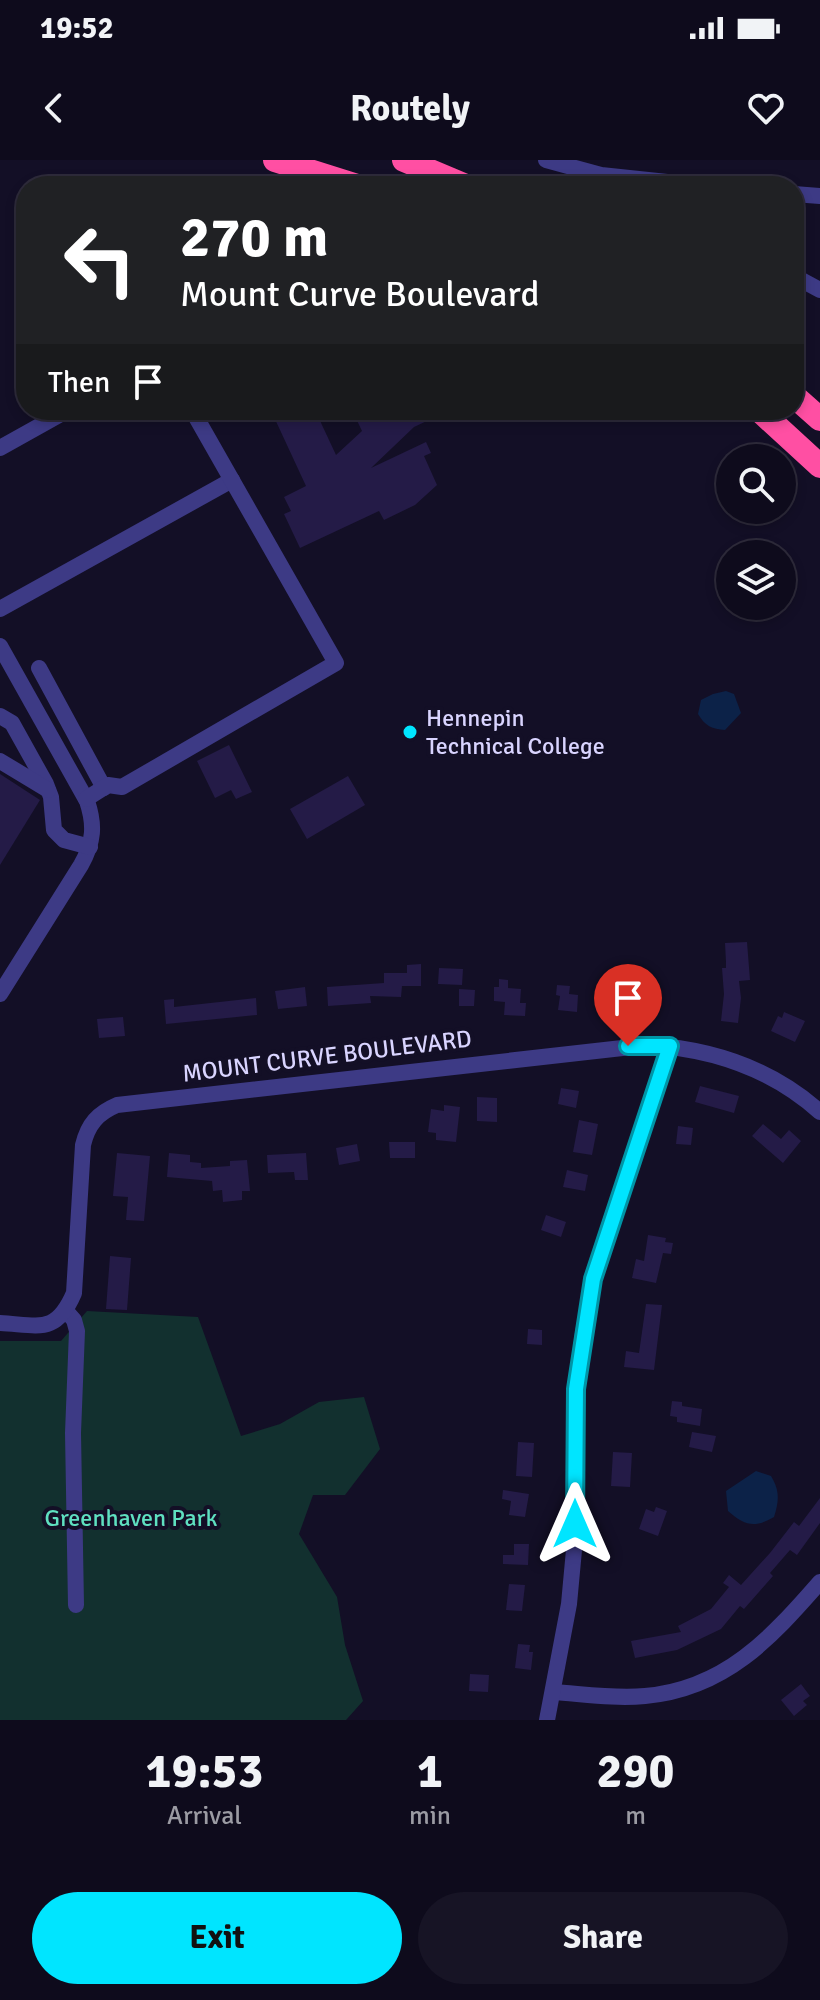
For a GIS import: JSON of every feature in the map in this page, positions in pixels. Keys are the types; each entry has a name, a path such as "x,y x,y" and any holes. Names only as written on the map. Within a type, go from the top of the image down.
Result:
{"highway":[{"path":"259,160 313,170"},
{"path":"275,160 330,176"},
{"path":"404,160 442,176"},
{"path":"804,405 820,419"},
{"path":"770,420 820,466"}],"street":[{"path":"546,160 610,176"},
{"path":"0,448 50,420"},
{"path":"86,799 108,785 122,787 336,663 198,420"},
{"path":"1,604 232,480"},
{"path":"0,646 86,799 93,819 90,847 81,865 0,994"},
{"path":"39,668 104,788"},
{"path":"0,716 12,723 48,790 54,830 64,840 90,847"},
{"path":"0,761 48,790"},
{"name":"MOUNT CURVE BOULEVARD","path":"66,1311 74,1293 86,1132 94,1119 117,1105 628,1046 670,1046 715,1054 746,1065 775,1079 820,1112"},
{"path":"547,1720 569,1604 574,1550 576,1389 583,1333 593,1279 609,1226 670,1046"},
{"path":"0,1323 43,1326 57,1321 66,1311 74,1320 77,1331 73,1433 76,1605"},
{"path":"553,1692 645,1696 710,1678 740,1662 766,1641 820,1582"}],"green space":[{"name":"Greenhaven Park","path":"87,1311 198,1317 241,1436 280,1424 319,1402 364,1397 380,1449 345,1495 313,1495 299,1534 337,1597 345,1645 363,1701 346,1720 0,1720 0,1341 61,1341"}],"water":[{"path":"726,691 734,694 741,713 725,730 713,728 698,714 701,700"},
{"path":"756,1471 771,1476 778,1501 774,1517 750,1524 728,1511 726,1491"}],"building":[{"path":"275,420 320,420 336,455 362,431 357,420 429,420 414,427 371,468 426,442 431,453 424,456 437,485 415,505 384,520 379,511 300,548 284,514 291,511 284,497 306,486"},
{"path":"229,745 252,792 236,799 231,790 215,798 197,761"},
{"path":"0,774 40,800 0,865"},
{"path":"348,776 365,805 307,839 290,809"},
{"path":"747,942 750,980 739,981 741,998 738,1023 721,1021 725,943"},
{"path":"421,964 421,986 402,986 401,997 370,996 371,1003 328,1006 327,987 384,983 384,973 407,973 407,965"},
{"path":"439,968 463,969 462,985 438,984"},
{"path":"615,973 633,974 631,990 636,990 634,1006 612,1005"},
{"path":"499,979 508,980 508,988 521,989 520,1003 526,1003 525,1016 504,1015 505,1002 494,1001 494,987 499,987"},
{"path":"557,985 570,986 569,994 578,995 577,1012 558,1010 560,996 556,995"},
{"path":"305,987 307,1006 278,1009 275,991"},
{"path":"459,989 475,990 474,1006 459,1006"},
{"path":"256,998 257,1015 166,1024 164,1000 174,999 174,1007"},
{"path":"784,1012 805,1021 795,1042 771,1031 778,1016 782,1018"},
{"path":"123,1017 125,1036 99,1038 97,1019"},
{"path":"700,1086 739,1096 734,1113 695,1102"},
{"path":"561,1088 579,1091 576,1108 558,1104"},
{"path":"477,1097 497,1098 497,1122 477,1121"},
{"path":"444,1105 460,1107 456,1142 436,1140 436,1133 428,1132 431,1109 444,1111"},
{"path":"579,1120 598,1124 592,1155 573,1152"},
{"path":"763,1124 781,1139 789,1130 801,1141 783,1163 752,1136"},
{"path":"678,1126 693,1128 691,1145 676,1144"},
{"path":"389,1142 415,1142 415,1158 390,1158"},
{"path":"357,1144 360,1161 339,1165 336,1148"},
{"path":"117,1153 150,1156 144,1221 126,1220 128,1197 113,1196"},
{"path":"169,1153 190,1155 190,1162 201,1163 201,1168 230,1166 230,1161 247,1160 250,1191 242,1191 242,1200 223,1202 222,1190 213,1191 212,1181 167,1177"},
{"path":"306,1153 308,1180 295,1180 294,1172 268,1173 267,1155"},
{"path":"567,1170 588,1175 585,1191 563,1187"},
{"path":"546,1215 566,1222 561,1237 541,1230"},
{"path":"648,1235 666,1238 665,1242 673,1243 671,1254 663,1253 656,1283 632,1278 636,1259 644,1261"},
{"path":"110,1256 131,1258 127,1310 106,1309"},
{"path":"646,1304 662,1305 654,1370 624,1367 626,1351 639,1353"},
{"path":"528,1329 542,1330 542,1345 527,1344"},
{"path":"672,1401 702,1409 700,1426 677,1422 677,1417 670,1416"},
{"path":"692,1432 716,1436 712,1452 689,1447"},
{"path":"518,1442 534,1443 532,1477 516,1476"},
{"path":"613,1452 632,1453 630,1487 611,1486"},
{"path":"503,1490 529,1494 525,1517 509,1515 511,1501 502,1499"},
{"path":"820,1498 820,1523 797,1555 790,1550 770,1573 773,1576 744,1609 740,1606 721,1629 677,1650 635,1658 631,1641 681,1632 678,1626 711,1609 729,1587 723,1583 729,1575 741,1585 794,1522 799,1526"},
{"path":"656,1507 667,1511 658,1536 639,1529 646,1509 654,1512"},
{"path":"514,1544 529,1544 528,1565 503,1564 503,1555 514,1555"},
{"path":"509,1584 525,1585 522,1611 506,1610"},
{"path":"518,1644 530,1645 529,1652 533,1652 531,1670 515,1668"},
{"path":"470,1674 489,1675 488,1692 469,1691"},
{"path":"801,1684 810,1696 803,1701 807,1705 794,1716 781,1700"}],"place":[{"name":"Hennepin Technical College","path":"410,732"}],"route":[{"path":"575,1524 576,1389 593,1279 670,1046 628,1046"}]}
